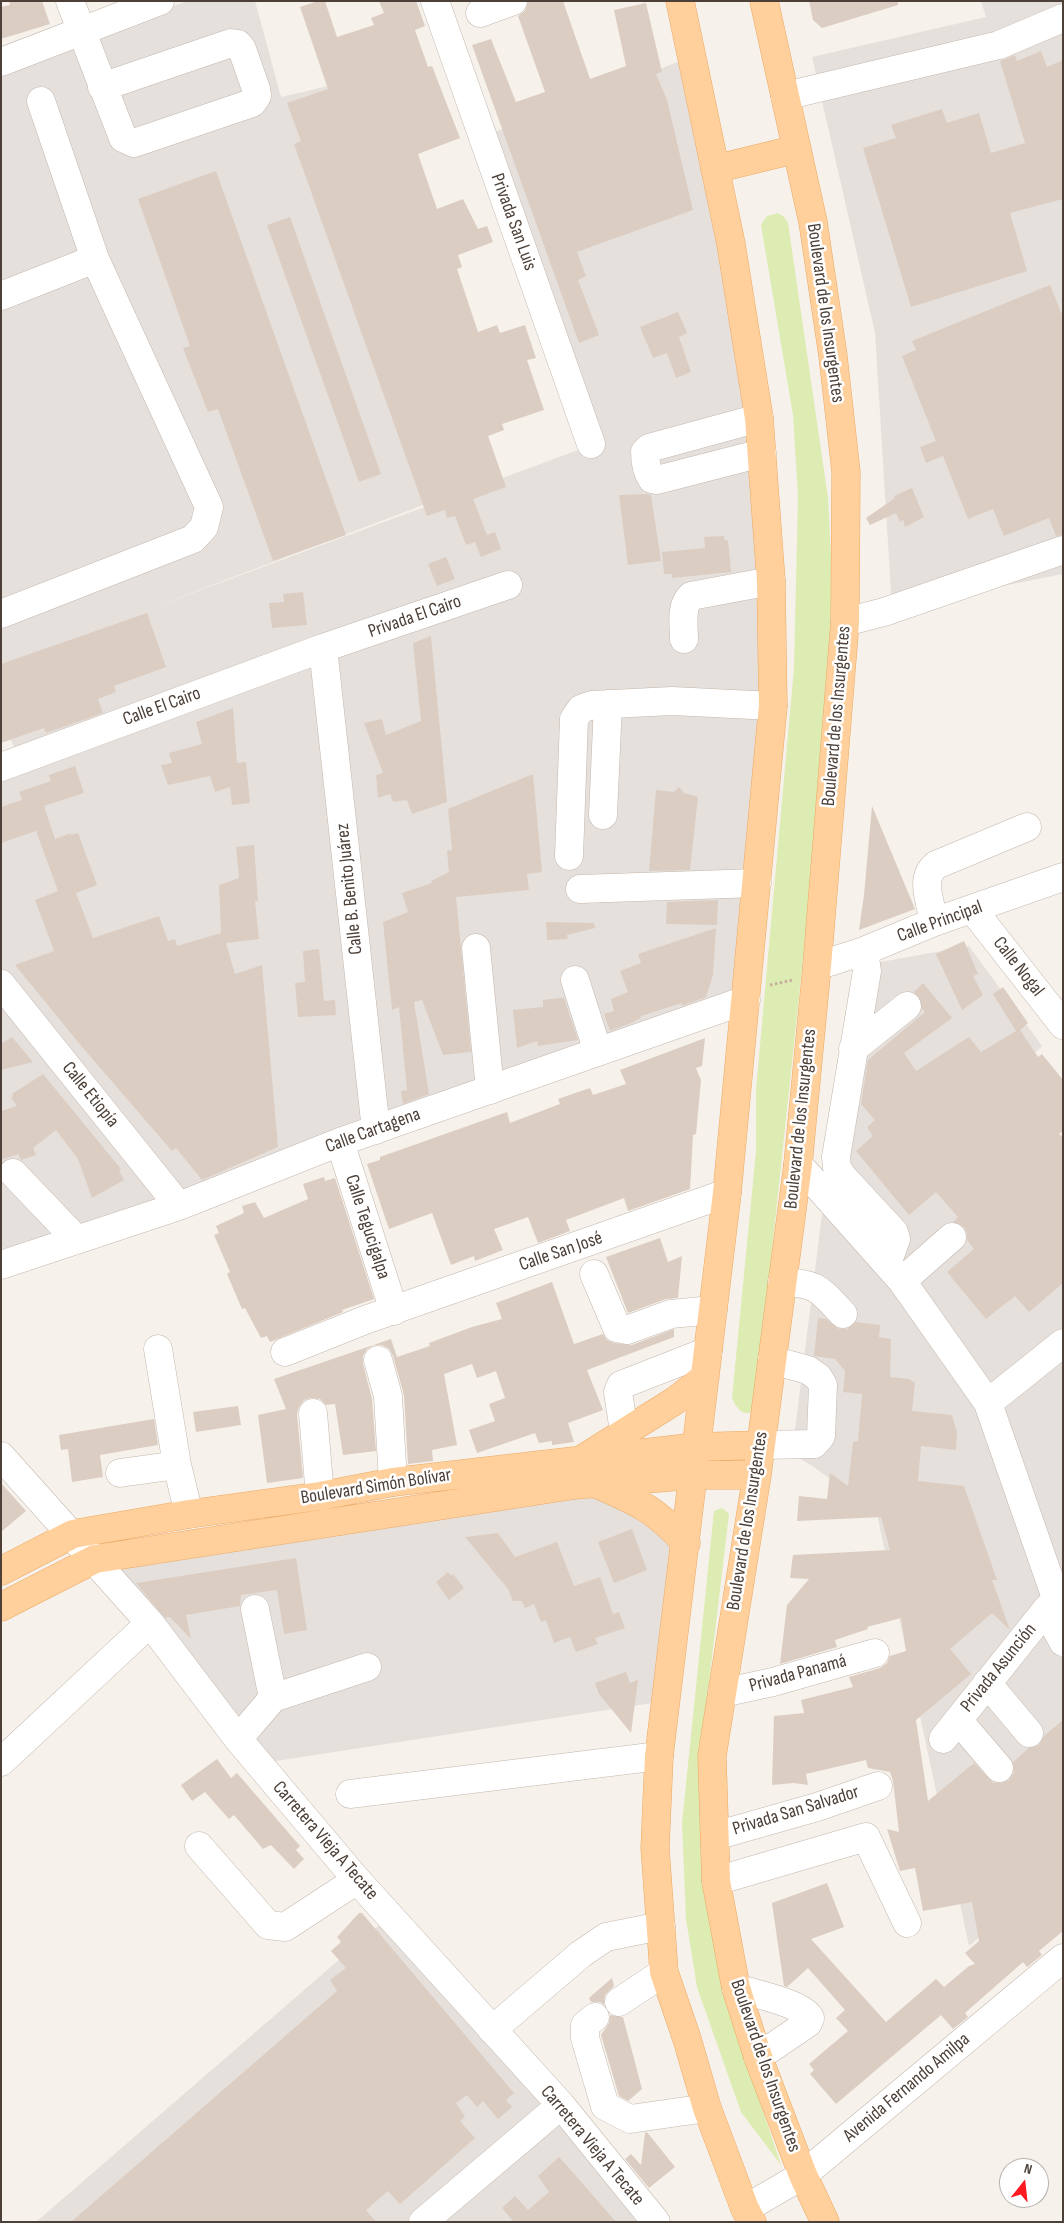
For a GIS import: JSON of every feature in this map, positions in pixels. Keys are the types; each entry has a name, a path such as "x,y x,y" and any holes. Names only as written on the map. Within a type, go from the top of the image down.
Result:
{"main road":[{"path":"680,1 731,244 759,418 771,580 773,706 727,1193 686,1543 658,1756 655,1848 664,1972 688,2039 707,2108 748,2215"},
{"name":"Boulevard de los Insurgentes","path":"764,1 813,222 833,356 846,472 845,622 817,971 798,1164 757,1475 712,1756 716,1881 736,1988 758,2057 802,2175 825,2222"},
{"path":"715,169 797,149"},
{"path":"686,1543 657,1514 587,1471 624,1431 676,1400 707,1364"},
{"name":"Boulevard Simón Bolívar","path":"1,1607 95,1559 587,1471 696,1447 760,1446"},
{"name":"Boulevard Simón Bolívar","path":"1,1572 73,1534 189,1514 320,1496 393,1482 587,1471 693,1475 757,1475"}],"street":[{"path":"70,1 102,87 123,138 134,143 252,103 257,96 242,49 238,44 231,43 102,87"},
{"path":"1,62 160,1"},
{"name":"Privada San Luis","path":"434,1 591,444"},
{"path":"480,13 513,1"},
{"path":"785,96 998,45 1063,18"},
{"path":"1,614 192,539 204,527 209,507 95,259 41,102"},
{"path":"1,296 95,259"},
{"path":"759,418 649,448 645,452 645,456 649,475 652,479 657,480 762,453"},
{"path":"845,622 884,612 1063,550"},
{"path":"684,638 684,607 686,601 691,596 771,580"},
{"name":"Privada El Cairo","path":"323,648 508,585"},
{"name":"Calle El Cairo","path":"1,767 323,648"},
{"name":"Calle B. Benito Juárez","path":"323,648 376,1130"},
{"path":"569,856 574,719 581,708 592,705 672,701 773,706"},
{"path":"603,814 608,704"},
{"path":"934,922 926,880 928,871 936,865 1027,827"},
{"name":"Calle Principal","path":"817,971 934,922 973,910 1063,877"},
{"path":"580,889 757,883"},
{"name":"Calle Nogal","path":"973,910 1062,1023"},
{"path":"476,948 490,1090"},
{"path":"864,951 867,971 836,1157 838,1168 894,1232 896,1239 894,1272"},
{"path":"575,980 598,1052"},
{"name":"Calle Etiopía","path":"1,984 179,1206"},
{"name":"Calle Cartagena","path":"1,1265 179,1206 340,1142 598,1052 746,995"},
{"path":"853,1049 907,1006"},
{"name":"Calle Tegucigalpa","path":"340,1142 394,1311"},
{"path":"798,1164 894,1272 988,1403 1055,1600 1063,1642"},
{"path":"13,1173 76,1240"},
{"name":"Calle San José","path":"285,1352 372,1342 394,1311 727,1193"},
{"path":"894,1272 952,1237"},
{"path":"594,1274 617,1328 621,1330 627,1330 671,1314 713,1310"},
{"path":"782,1282 811,1285 818,1288 843,1314"},
{"path":"372,1342 388,1396 393,1482"},
{"path":"988,1403 1063,1343"},
{"path":"158,1349 177,1465 189,1514"},
{"path":"760,1446 814,1444 821,1436 823,1384 818,1376 808,1370 772,1360"},
{"path":"624,1431 618,1392 621,1385 707,1364"},
{"path":"313,1413 320,1496"},
{"name":"Carretera Vieja A Tecate","path":"1,1456 73,1534 150,1624 238,1739 357,1880 561,2106 656,2222"},
{"path":"120,1473 177,1465"},
{"name":"Privada Asunción","path":"999,1768 950,1729 1055,1600"},
{"path":"255,1609 273,1698"},
{"path":"1,1762 150,1624"},
{"name":"Privada Panamá","path":"722,1693 773,1682 875,1653"},
{"path":"238,1739 273,1698 367,1667"},
{"path":"987,1683 1029,1733"},
{"path":"350,1794 658,1756"},
{"name":"Privada San Salvador","path":"715,1836 817,1807 878,1786"},
{"path":"817,1807 832,1847"},
{"path":"716,1881 866,1837 907,1923"},
{"path":"199,1846 268,1925 285,1927 357,1880"},
{"path":"492,2030 581,1954 606,1938 661,1926"},
{"name":"Avenida Fernando Amilpa","path":"748,2215 802,2175 1063,1958"},
{"path":"618,2002 664,1972"},
{"path":"736,1988 793,2006 808,2013 810,2018 808,2023 758,2057"},
{"path":"595,2017 584,2025 585,2038 605,2106 630,2119 707,2108"},
{"path":"423,2222 561,2106"}],"path":[{"path":"746,995 817,971"}],"shaded area":[{"path":"187,1 255,1 281,97 350,81 492,479 141,612 589,446 481,137 696,55 777,546 743,986 184,1189 1,1265 1,759 16,752 1,717 1,70"},
{"path":"981,1 1063,1 1063,574 892,608 875,333 812,57 986,17"},
{"path":"969,946 1042,1046 1008,1079 1063,1146 1063,1865 969,1946 877,1514 814,1467 792,1454 853,967"},
{"path":"594,1491 639,1507 682,1555 659,1702 263,1763 91,1562"},
{"path":"392,1914 646,2222 36,2222"}],"green space":[{"path":"778,213 788,223 828,498 832,574 830,675 824,761 755,1410 744,1413 738,1409 732,1398 756,1151 756,1090 794,668 798,496 793,415 761,225 767,216"},
{"path":"722,1508 729,1514 702,1741 752,2078 781,2165 741,2112 697,1987 686,1919 682,1823 714,1511"}],"building":[{"path":"9,1 42,1 50,24 1,39 1,7 10,5"},
{"path":"318,1 325,1 337,37 374,25 371,18 384,13 379,1 416,1 425,26 415,30 428,67 432,66 460,138 418,154 437,209 463,199 478,229 487,226 493,242 458,255 462,267 457,269 478,332 497,325 500,333 525,325 536,358 527,360 544,410 502,424 504,430 488,436 506,487 473,499 487,535 495,532 501,549 481,557 475,542 466,545 455,516 447,518 445,510 427,516 294,144 301,141 287,103 328,89 300,7"},
{"path":"528,1 563,1 590,79 626,66 614,10 646,3 662,72 656,74 667,100 693,210 577,252 586,276 578,280 599,335 579,343 472,45 491,39 516,102 545,92 518,16 525,11"},
{"path":"809,1 898,1 898,5 822,28 813,20"},
{"path":"1041,51 1047,67 1063,60 1063,199 1010,213 1027,271 911,307 863,148 896,138 891,125 942,109 947,123 979,113 991,153 1025,143 1000,61 1015,55 1017,61"},
{"path":"216,171 346,535 273,561 218,409 208,412 183,348 190,346 138,199"},
{"path":"290,217 381,474 359,482 267,225"},
{"path":"1050,285 1063,317 1063,535 1056,536 1049,518 1004,536 993,509 968,519 943,456 926,463 920,447 936,441 902,356 916,350 912,341"},
{"path":"678,312 687,333 679,337 691,372 676,378 667,353 653,358 640,327"},
{"path":"912,488 924,517 905,527 903,520 900,522 896,513 870,525 866,518 895,498 894,496"},
{"path":"619,495 651,495 661,561 628,565"},
{"path":"724,536 725,541 728,540 731,572 672,578 672,574 664,574 662,552 705,548 704,537"},
{"path":"446,557 455,579 437,586 428,564"},
{"path":"303,592 307,625 272,628 269,603 284,602 283,594"},
{"path":"147,613 166,667 114,686 116,692 98,699 103,713 46,733 44,728 1,743 1,664"},
{"path":"431,636 447,802 412,814 407,800 393,802 390,794 378,798 376,775 383,773 364,723 382,719 386,735 421,721 413,643"},
{"path":"233,708 237,763 246,762 250,803 232,805 230,787 215,792 210,776 168,785 161,765 172,763 169,753 202,744 196,722"},
{"path":"75,766 84,793 44,806 55,839 71,833 71,835 78,833 97,885 76,893 93,938 159,916 168,941 175,939 177,946 221,933 219,885 239,878 236,847 254,845 258,901 255,901 259,939 226,943 235,974 262,965 278,1147 202,1180 176,1148 172,1151 83,1048 15,965 54,951 35,900 58,891 36,831 1,843 1,807 22,800 19,792 51,781 49,775"},
{"path":"533,774 542,872 527,874 529,890 456,897 471,1052 443,1055 422,1000 414,1002 429,1094 403,1104 401,1091 407,1090 399,1007 392,1010 383,922 408,912 402,893 432,883 431,881 449,872 447,851 452,850 448,809"},
{"path":"679,787 684,793 698,797 690,870 649,871 656,790 674,792"},
{"path":"872,806 915,909 859,930 864,895"},
{"path":"718,900 717,925 666,924 667,902"},
{"path":"546,922 594,923 595,928 567,935 568,939 547,940"},
{"path":"716,928 713,975 706,997 682,1006 682,1003 641,1016 641,1018 634,1022 610,1031 604,1014 614,1011 611,999 628,992 620,971 641,963 638,954"},
{"path":"964,941 978,974 973,976 983,995 962,1010 936,954"},
{"path":"319,949 324,1001 335,1000 336,1015 298,1017 295,983 305,982 303,951"},
{"path":"923,983 952,1018 904,1053 916,1071 969,1037 981,1052 1016,1031 993,994 1003,987 1028,1023 1020,1030 1038,1057 1042,1054 1063,1080 1063,1131 1059,1134 1063,1138 1063,1283 1029,1312 1015,1296 986,1319 947,1272 974,1249 967,1240 967,1233 964,1227 953,1222 958,1217 936,1192 909,1215 856,1151 873,1136 867,1127 875,1120 861,1104 868,1060 925,1012 922,1009 919,997 914,992"},
{"path":"564,998 578,1040 538,1046 537,1041 517,1048 513,1010 543,1007 543,1000"},
{"path":"12,1037 33,1062 1,1070 1,1044"},
{"path":"705,1038 702,1066 696,1068 701,1080 696,1134 693,1135 690,1189 628,1211 624,1198 566,1220 570,1231 538,1243 528,1217 494,1229 503,1250 475,1261 474,1256 451,1265 432,1213 389,1229 367,1164 380,1160 380,1157 507,1112 510,1123 560,1104 558,1099 590,1088 593,1095 626,1084 620,1070"},
{"path":"43,1074 121,1169 119,1170 124,1180 92,1198 78,1159 56,1130 33,1148 36,1155 21,1160 18,1154 1,1160 1,1111 17,1106 11,1098 12,1094"},
{"path":"324,1177 325,1181 335,1178 374,1299 342,1310 343,1312 270,1342 267,1336 261,1338 245,1308 242,1309 227,1274 230,1272 214,1235 219,1233 216,1226 244,1213 242,1206 255,1202 264,1218 308,1199 303,1184"},
{"path":"660,1238 668,1262 682,1256 678,1298 666,1299 628,1313 606,1257"},
{"path":"552,1282 574,1344 603,1334 607,1340 614,1343 632,1345 674,1329 674,1337 587,1370 603,1410 568,1423 574,1442 552,1445 552,1441 539,1443 535,1433 477,1453 469,1430 495,1421 489,1404 505,1398 496,1371 477,1378 472,1364 444,1374 457,1445 432,1450 433,1461 408,1464 404,1395 393,1356 389,1349 382,1345 374,1345 367,1349 363,1356 363,1364 372,1399 376,1451 343,1455 335,1404 326,1405 320,1399 311,1398 304,1400 297,1414 303,1478 267,1483 258,1415 286,1409 274,1379 391,1339 397,1357 430,1346 429,1343 472,1327 502,1319 496,1303"},
{"path":"818,1318 826,1319 839,1329 847,1329 856,1322 880,1325 879,1337 891,1339 890,1377 909,1379 915,1383 912,1411 952,1415 957,1433 956,1450 921,1446 918,1481 964,1486 997,1580 992,1580 1010,1630 992,1613 950,1649 971,1674 916,1720 928,1801 974,1763 993,1783 1009,1780 1014,1773 1013,1762 1029,1748 1039,1745 1044,1736 1063,1720 1063,1931 1039,1951 1042,1955 1027,1967 1023,1962 965,2013 968,2017 953,2029 941,2015 836,2104 810,2074 814,2070 809,2064 848,2031 836,2018 845,2010 808,1968 787,1987 784,1986 772,1903 827,1883 844,1927 811,1939 886,2022 936,1979 944,1987 969,1966 975,1964 965,1953 979,1941 972,1902 923,1911 915,1868 900,1871 887,1829 899,1832 893,1781 890,1772 868,1768 866,1760 806,1774 808,1785 794,1783 772,1785 774,1716 804,1713 801,1700 853,1687 849,1677 880,1668 887,1663 890,1656 906,1651 901,1618 867,1627 868,1629 835,1640 837,1647 780,1664 787,1605 809,1579 790,1578 793,1555 890,1550 881,1517 797,1521 799,1496 827,1499 830,1473 848,1486 853,1442 858,1441 862,1394 843,1392 845,1371 835,1359 814,1356"},
{"path":"238,1406 241,1425 196,1432 193,1412"},
{"path":"154,1419 158,1445 100,1455 103,1477 72,1482 68,1449 61,1450 59,1435"},
{"path":"1,1483 26,1511 1,1532"},
{"path":"632,1529 647,1570 614,1583 598,1542"},
{"path":"498,1533 515,1557 557,1542 574,1586 600,1577 613,1614 619,1612 625,1628 595,1638 598,1644 576,1652 570,1637 554,1643 546,1620 541,1622 534,1604 525,1608 522,1601 513,1601 508,1589 465,1537"},
{"path":"296,1558 307,1630 284,1634 277,1590 241,1595 240,1606 186,1615 191,1639 170,1617 165,1618 136,1583"},
{"path":"448,1572 451,1576 453,1574 464,1588 449,1600 436,1582"},
{"path":"626,1672 630,1683 638,1680 631,1733 599,1694 595,1683"},
{"path":"217,1759 231,1778 237,1773 300,1846 296,1850 304,1859 294,1869 271,1845 263,1849 234,1815 229,1819 205,1792 192,1801 181,1785"},
{"path":"359,1913 362,1913 514,2093 506,2100 512,2107 498,2119 483,2101 477,2107 467,2095 456,2103 465,2117 460,2121 475,2138 400,2204 388,2191 366,2210 376,2222 71,2222 337,1991 330,1980 346,1968 331,1951 341,1942 337,1937"},
{"path":"612,1978 614,1986 605,1995 604,2005 600,2002 591,2002 589,1998"},
{"path":"610,2015 623,2017 642,2089 628,2101 619,2096 601,2035 609,2023"},
{"path":"647,2132 675,2167 649,2188 625,2159 631,2154 641,2165 645,2133"},
{"path":"559,2157 616,2222 514,2222 502,2208 515,2196 528,2210 549,2192 538,2176"}]}
